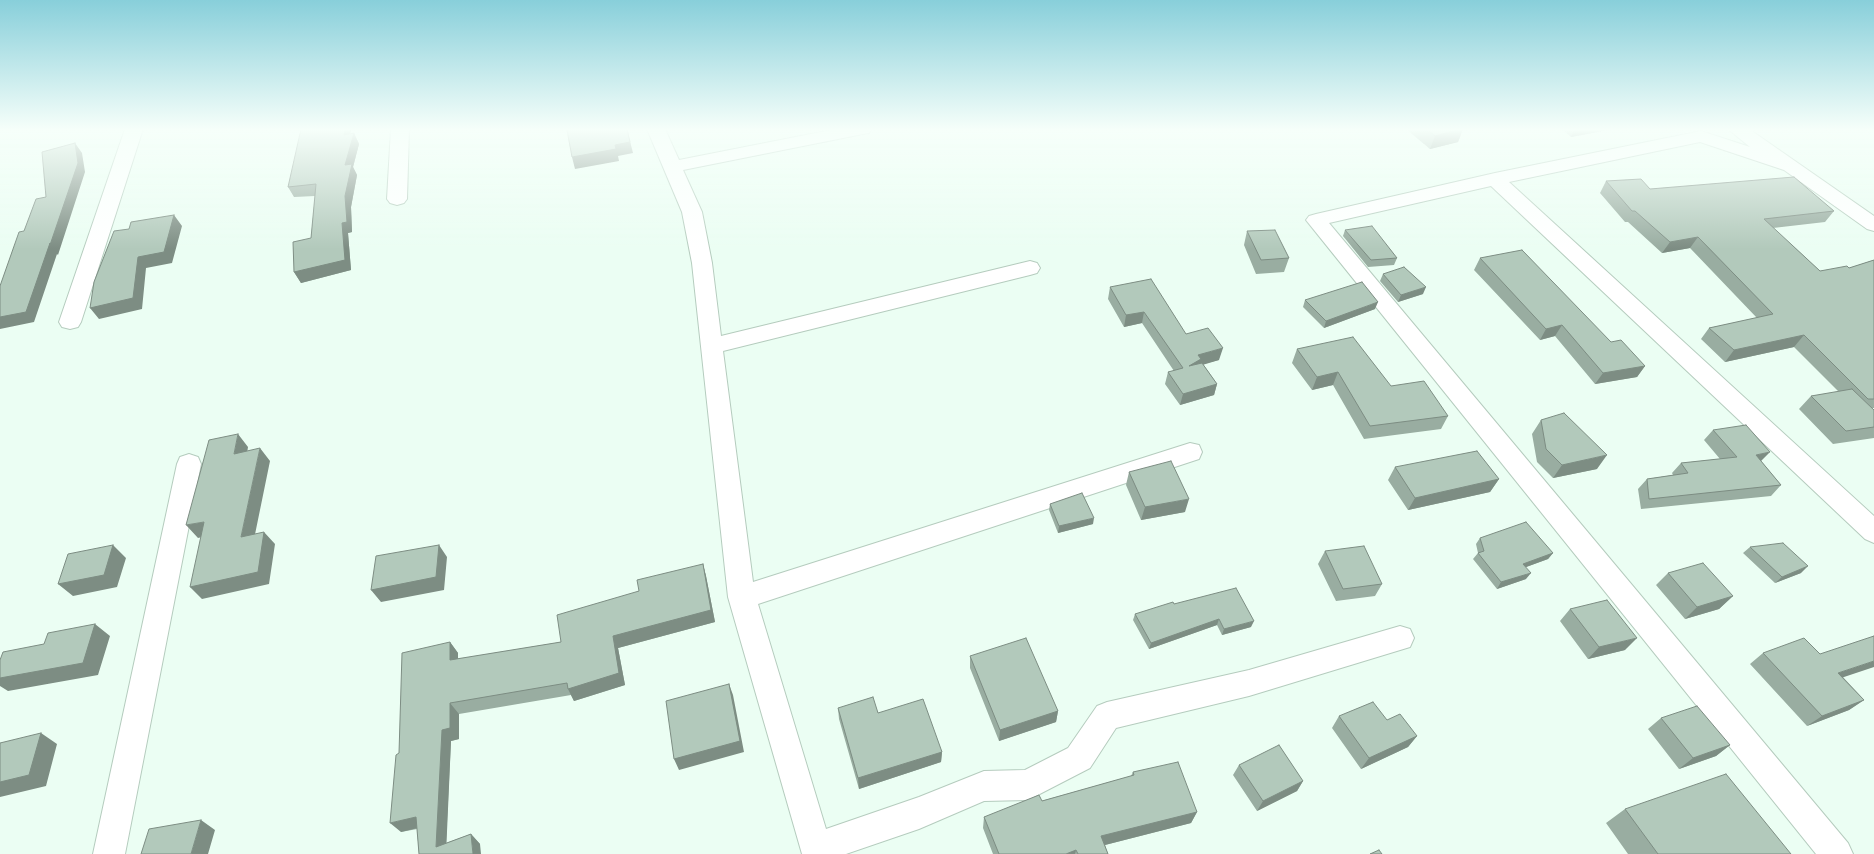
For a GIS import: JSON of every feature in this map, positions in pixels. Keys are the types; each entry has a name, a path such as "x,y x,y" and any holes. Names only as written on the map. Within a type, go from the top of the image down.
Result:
{"street":[{"path":"70,322 121,169"},
{"path":"396,199 398,169"},
{"path":"673,169 692,212 702,263 737,568 742,597 818,851 984,786 1028,785 1079,758 1107,716 1173,699 1249,683 1317,661 1400,638"},
{"path":"1544,169 1316,220 1837,854"},
{"path":"1793,169 1874,225"},
{"path":"1495,179 1874,532"},
{"path":"712,346 1030,268"},
{"path":"742,597 1190,452"},
{"path":"109,854 189,464"}],"building":[{"path":"43,169 76,169 26,312 0,317 0,286 19,232 24,231 36,199 46,197"},
{"path":"292,169 351,169 345,196 347,222 342,223 345,260 294,272 293,242 311,238 316,184 288,187"},
{"path":"1794,177 1834,211 1764,219 1820,271 1847,266 1849,268 1874,260 1874,399 1868,399 1804,335 1734,350 1709,328 1773,314 1698,237 1670,242 1635,211 1632,211 1606,181 1641,179 1650,189"},
{"path":"174,215 164,252 138,257 133,298 90,308 94,282 114,231 129,229 131,222"},
{"path":"1372,226 1397,258 1371,260 1345,230"},
{"path":"1275,230 1289,258 1261,260 1247,231"},
{"path":"1522,250 1611,342 1621,340 1645,366 1603,373 1562,325 1546,329 1480,258"},
{"path":"1404,267 1426,287 1401,295 1383,274"},
{"path":"1151,279 1186,334 1208,328 1223,348 1198,355 1201,359 1189,366 1202,363 1217,384 1183,394 1168,372 1183,368 1144,312 1126,315 1110,287"},
{"path":"1362,282 1378,302 1326,321 1305,300"},
{"path":"1353,337 1391,386 1424,381 1448,416 1370,426 1338,372 1317,377 1297,349"},
{"path":"1852,389 1874,410 1874,427 1846,431 1811,396"},
{"path":"1564,413 1607,455 1562,465 1546,449 1541,420"},
{"path":"1746,425 1770,452 1756,455 1781,485 1649,499 1647,479 1688,473 1681,463 1737,457 1713,430"},
{"path":"238,434 234,454 260,448 241,537 264,532 258,572 190,587 204,522 186,525 209,440"},
{"path":"1477,451 1499,479 1415,498 1395,467"},
{"path":"1171,461 1189,499 1145,507 1129,472"},
{"path":"1082,493 1094,518 1059,526 1050,504"},
{"path":"1526,522 1553,553 1523,564 1531,573 1501,582 1478,553 1484,551 1480,538"},
{"path":"1783,543 1808,566 1782,577 1750,547"},
{"path":"113,545 104,575 58,584 68,554"},
{"path":"439,545 436,577 371,590 376,556"},
{"path":"1364,546 1382,584 1343,589 1325,551"},
{"path":"1703,563 1733,596 1697,607 1668,573"},
{"path":"703,564 711,610 613,636 619,673 568,689 567,683 450,703 450,728 442,730 436,847 471,834 473,854 419,854 416,817 390,823 396,755 399,753 402,653 450,642 450,660 561,642 557,615 639,591 637,580"},
{"path":"1236,588 1254,621 1224,629 1219,619 1151,643 1135,614 1173,602 1174,604"},
{"path":"1607,600 1637,638 1599,647 1570,609"},
{"path":"95,624 83,663 0,678 0,660 3,652 44,644 48,633"},
{"path":"1874,636 1874,661 1838,673 1864,700 1822,716 1763,653 1804,638 1820,654"},
{"path":"1026,638 1058,711 1000,730 970,656"},
{"path":"729,684 740,741 674,759 666,701"},
{"path":"873,697 878,713 923,699 942,752 858,778 838,708"},
{"path":"1373,702 1387,720 1400,714 1417,736 1369,758 1339,716"},
{"path":"1697,706 1730,745 1693,758 1661,718"},
{"path":"41,733 29,775 0,782 0,743"},
{"path":"1279,745 1303,781 1263,801 1239,765"},
{"path":"1178,762 1197,812 1101,836 1108,854 1078,854 1076,850 1066,854 999,854 984,817 1039,795 1042,801 1134,775 1133,772"},
{"path":"1726,774 1791,854 1658,854 1625,809"},
{"path":"201,820 191,854 141,854 149,829"},
{"path":"1379,850 1382,854 1370,854"}]}
